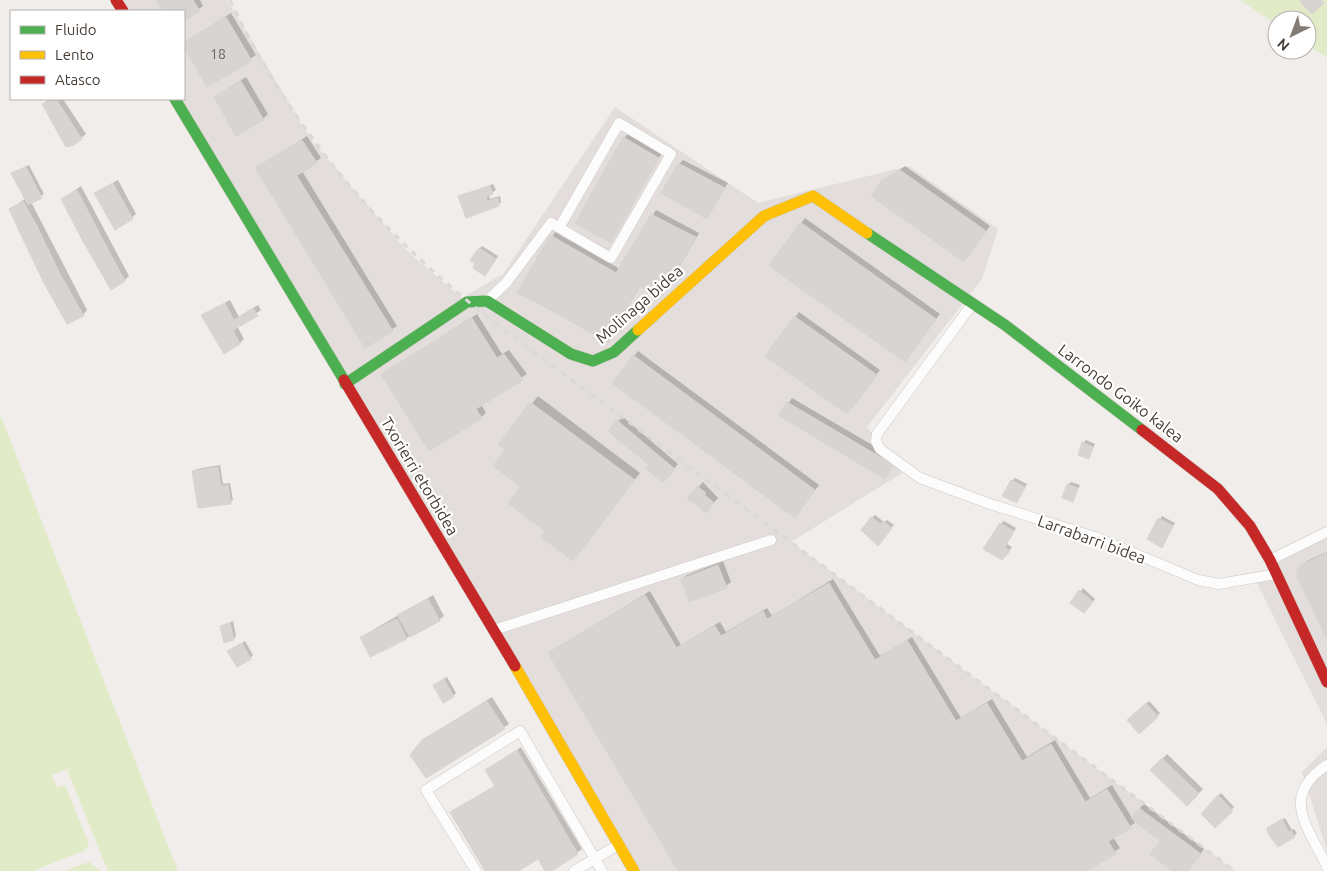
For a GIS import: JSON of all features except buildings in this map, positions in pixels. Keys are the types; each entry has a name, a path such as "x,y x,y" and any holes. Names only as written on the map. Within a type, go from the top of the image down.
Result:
{"street":[{"name":"Txorierri etorbidea","path":"176,100 494,630 564,754 634,871"},
{"path":"345,384 467,302 487,301 506,283 551,223 559,228 611,258 671,154 618,123 559,228"},
{"name":"Molinaga bidea","path":"487,301 571,354 593,360 614,352 764,216 806,197 813,196 819,198"},
{"name":"Larrondo Goiko kalea","path":"819,198 1005,325 1213,484 1234,505 1250,526 1270,560 1327,682"},
{"name":"Larrabarri bidea","path":"973,304 877,434 876,441 880,450 910,473 990,504 1098,538 1198,580 1219,584 1276,574"},
{"path":"1270,560 1327,532"},
{"path":"494,630 771,540"},
{"path":"476,871 426,790 520,731 602,871"},
{"path":"1327,765 1307,781 1300,798 1304,816 1327,867"},
{"path":"574,871 618,845"}],"shaded area":[{"path":"124,0 227,0 312,141 407,251 462,298 503,274 615,107 758,203 909,166 998,229 982,279 867,427 902,473 791,542 1235,871 640,871 182,100 185,100 185,10 129,10"},
{"path":"1327,530 1327,724 1255,579"},
{"path":"1327,747 1327,851 1302,772"}],"green space":[{"path":"1240,0 1327,0 1327,58 1317,51 1317,10 1267,10 1267,18"},
{"path":"0,414 178,871 108,871 67,769 52,775 57,788 65,785 89,844 84,851 33,871 0,871"},
{"path":"89,862 101,871 64,871"}],"railway":[{"path":"230,0 286,100 317,145 388,228 427,266 515,338 1235,871"}],"traffic: fast":[{"path":"176,100 344,380"},
{"path":"867,233 1005,325 1142,430"},
{"path":"345,384 467,302 487,301 571,354 593,361 614,352 638,330"}],"traffic: slow":[{"path":"638,330 764,216 813,196 867,233"},
{"path":"515,666 634,871"}],"traffic: jam":[{"path":"116,0 122,10"},
{"path":"344,380 515,666"},
{"path":"1142,430 1218,489 1250,526 1270,560 1327,682"}]}
